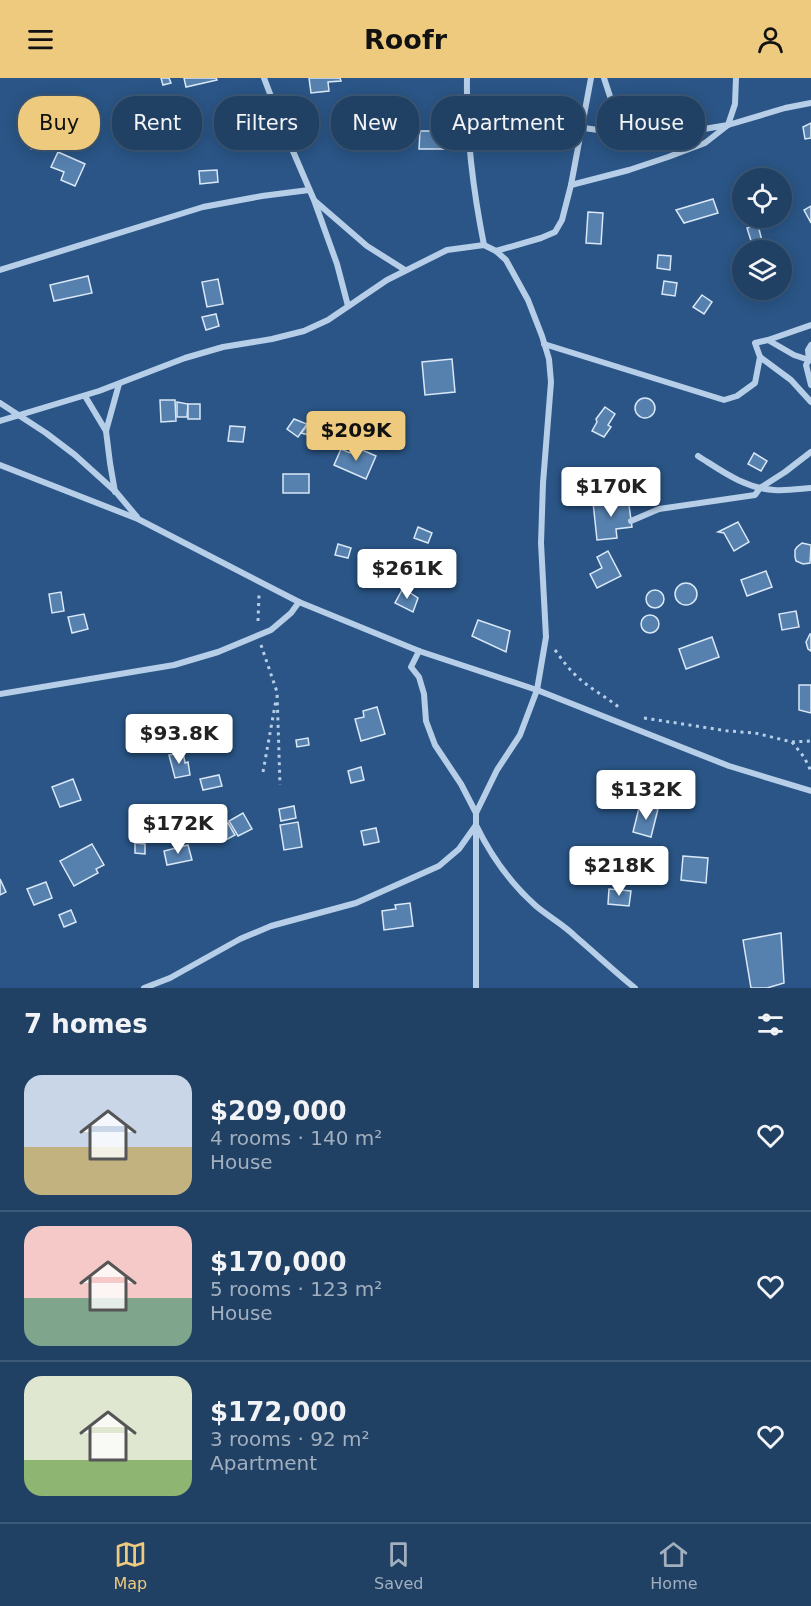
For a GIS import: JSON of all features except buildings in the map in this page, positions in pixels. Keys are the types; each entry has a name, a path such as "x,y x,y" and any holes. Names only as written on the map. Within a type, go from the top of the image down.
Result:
{"street":[{"path":"264,78 314,200 337,264 348,306"},
{"path":"466,96 467,78"},
{"path":"585,108 591,78"},
{"path":"604,78 610,96"},
{"path":"571,185 598,179 705,143 728,125 735,104 736,78"},
{"path":"705,129 811,103"},
{"path":"470,150 484,245"},
{"path":"496,251 555,232 562,220 577,150"},
{"path":"0,270 203,207 309,190"},
{"path":"314,200 367,246 405,270"},
{"path":"0,421 85,396 185,358 223,347 304,331 328,320 387,280 447,250 484,245 496,251 506,261 528,300 549,359 551,382 541,543 546,638 537,690 520,735 497,770 476,813 476,988"},
{"path":"544,344 724,400 738,396 755,383 760,357 755,343 811,326"},
{"path":"768,340 794,355 810,360"},
{"path":"811,345 808,350 810,360 806,365 811,385"},
{"path":"760,357 791,380 811,402"},
{"path":"116,492 106,431 119,384"},
{"path":"85,396 106,431"},
{"path":"0,403 75,455 116,492 138,519"},
{"path":"631,521 659,509 755,495 760,488 811,452"},
{"path":"698,456 729,477 748,485 775,490 811,488"},
{"path":"0,465 138,519 299,602 419,651 537,690 729,766 811,791"},
{"path":"0,694 174,665 218,652 271,630 291,613 299,602"},
{"path":"419,651 411,668 419,677 424,694 426,721 435,745 461,784 476,813"},
{"path":"144,988 170,978 240,939 271,926 356,903 439,866 459,849 476,825"},
{"path":"476,825 488,849 506,874 536,906 574,935 635,988"}],"path":[{"path":"260,581 258,635 277,692 280,785"},
{"path":"546,638 567,667 628,715 634,728"},
{"path":"263,772 277,692"},
{"path":"638,717 755,733 792,742 811,741"},
{"path":"792,742 804,757 811,771"}]}
